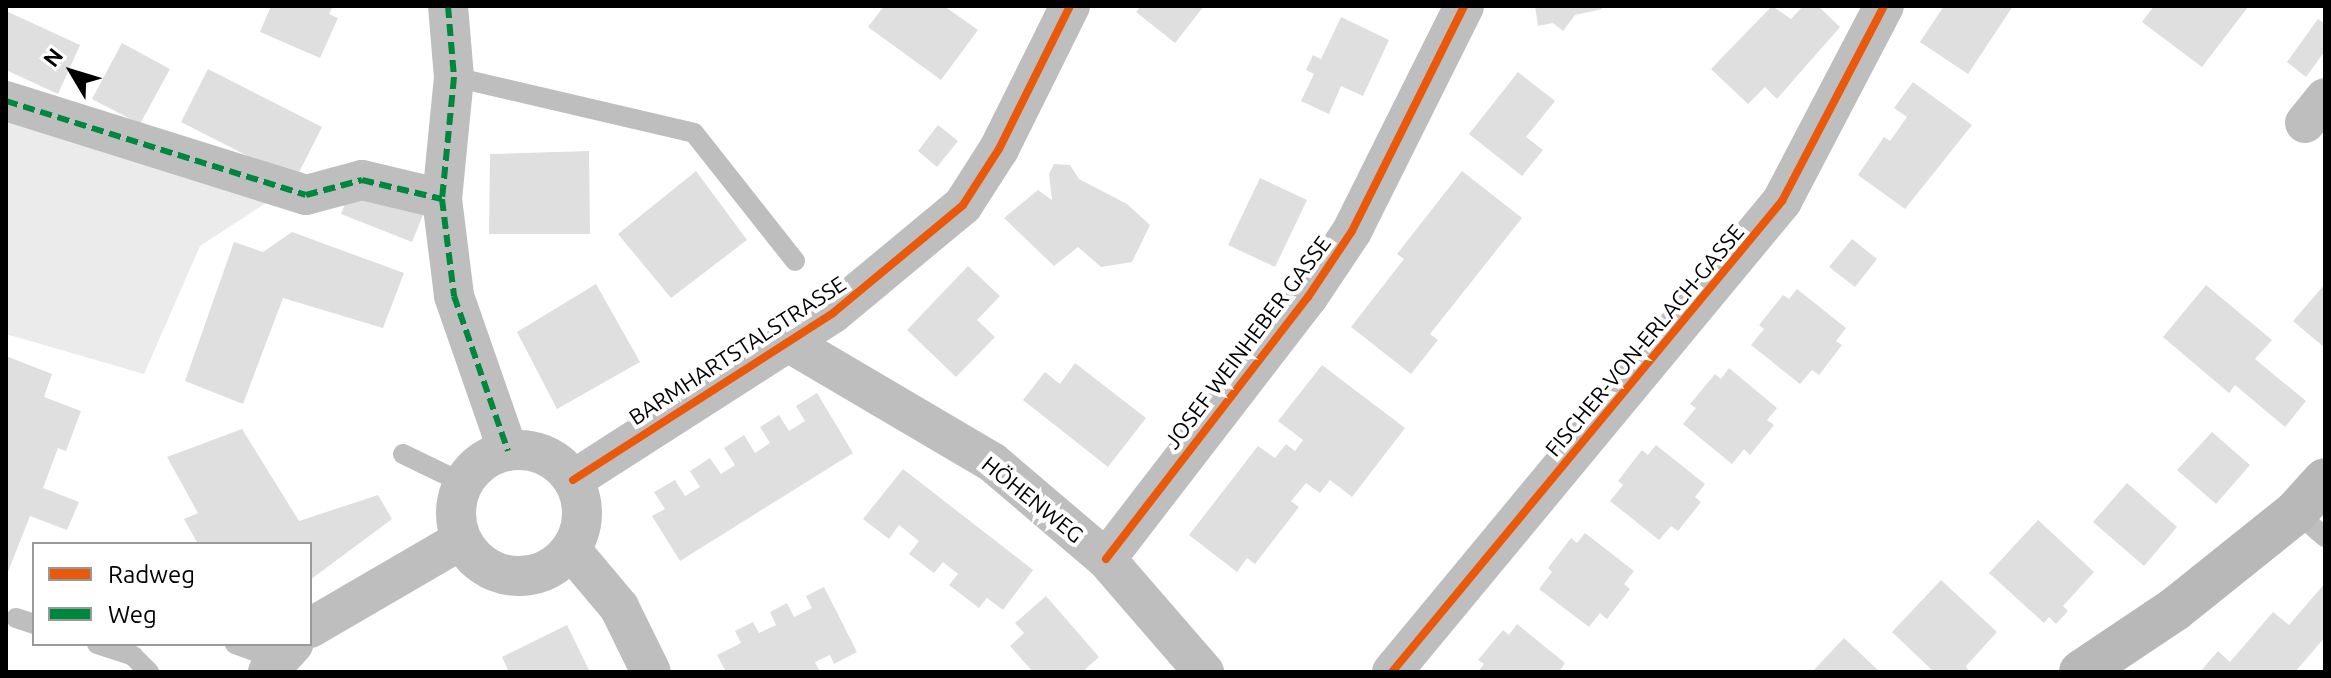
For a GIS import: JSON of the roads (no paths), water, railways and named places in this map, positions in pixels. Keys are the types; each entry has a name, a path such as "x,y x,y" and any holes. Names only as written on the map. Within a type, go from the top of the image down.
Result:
{"main road":[{"path":"2081,672 2315,510"}],"street":[{"path":"448,6 454,77 442,199 454,296 508,451"},
{"name":"BARMHARTSTALSTRASSE","path":"573,480 833,313 963,205 999,149 1070,6"},
{"name":"JOSEF WEINHEBER GASSE","path":"1106,559 1308,297 1352,231 1464,6"},
{"name":"FISCHER-VON-ERLACH-GASSE","path":"1392,672 1782,201 1884,6"},
{"path":"6,101 306,195 362,180 442,199"},
{"name":"HÖHENWEG","path":"788,342 992,462 1106,559 1204,672"},
{"path":"508,451 544,455 573,480 582,515 571,550 536,575 513,577 483,565 461,540 456,521 463,483 474,467 508,451"},
{"path":"312,627 461,540"},
{"path":"571,550 619,607 651,672"}],"lane":[{"path":"454,77 694,133 795,261"},
{"path":"403,454 463,483"},
{"path":"103,646 133,656 149,672"},
{"path":"241,646 279,658"}]}
